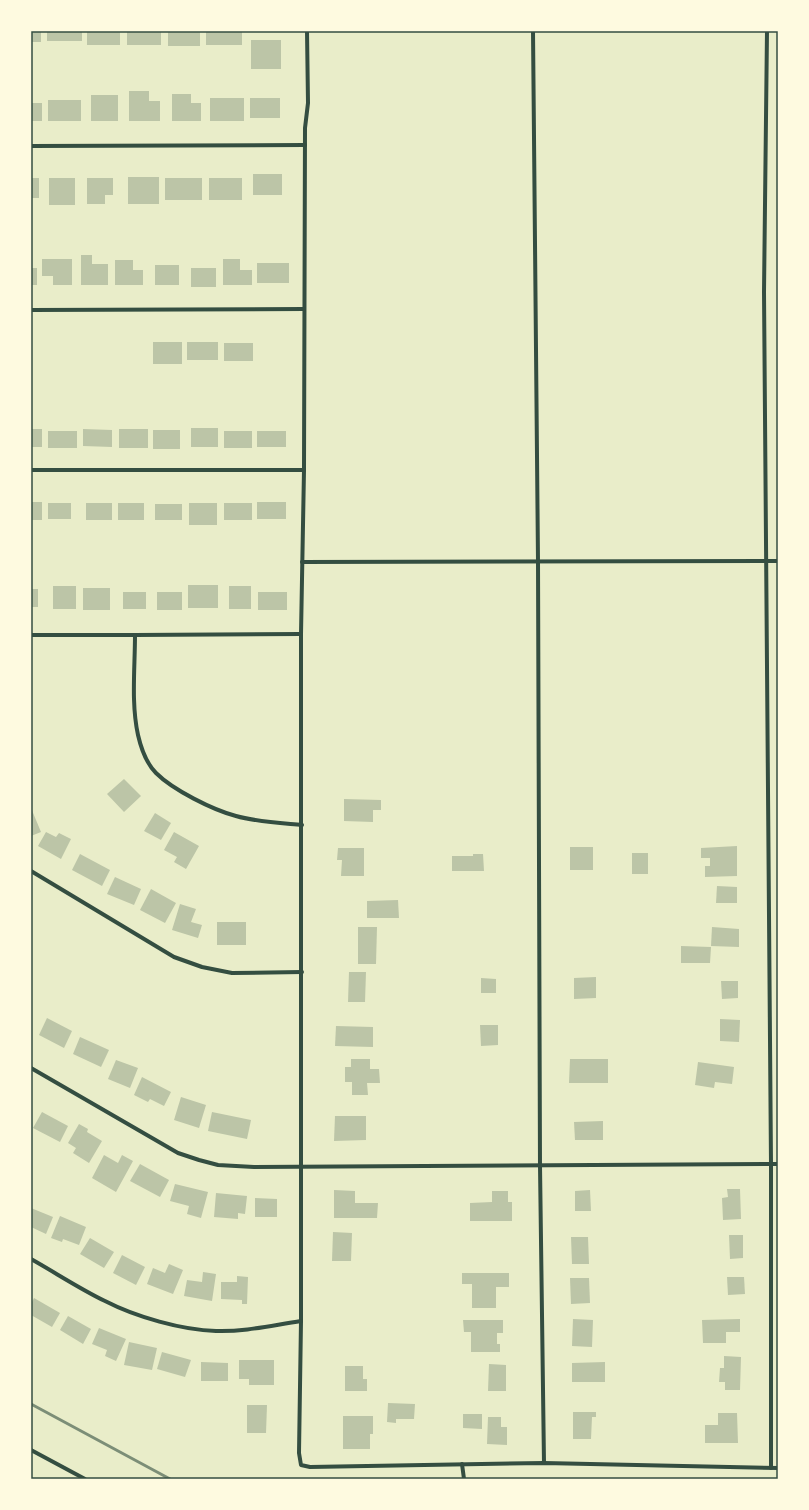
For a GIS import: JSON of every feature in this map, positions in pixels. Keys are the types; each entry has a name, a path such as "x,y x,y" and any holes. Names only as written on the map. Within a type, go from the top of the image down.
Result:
{"street":[{"path":"307,31 308,103 305,128 304,470 301,634 302,972 299,1454 301,1465 544,1463 778,1468"},
{"path":"533,31 538,561 540,1166 544,1463"},
{"path":"766,31 764,292 771,1164 771,1468"},
{"path":"31,146 305,145"},
{"path":"31,310 304,309"},
{"path":"31,470 304,470"},
{"path":"302,562 778,561"},
{"path":"31,635 135,636 301,634"},
{"path":"135,636 135,710 138,736 144,755 156,773 172,786 208,805 235,816 262,821 302,825"},
{"path":"31,871 174,957 202,967 232,973 302,972"},
{"path":"31,1068 178,1153 218,1165 300,1168 778,1164"},
{"path":"31,1260 106,1302 140,1316 169,1323 216,1331 246,1330 301,1321"},
{"path":"31,1450 85,1479"},
{"path":"462,1464 464,1479"}],"building":[{"path":"31,31 41,31 41,42 31,42"},
{"path":"47,31 82,31 82,41 47,41"},
{"path":"87,31 120,31 120,45 87,45"},
{"path":"127,31 161,31 161,45 127,45"},
{"path":"168,31 200,31 200,46 168,46"},
{"path":"206,31 242,31 242,45 206,45"},
{"path":"251,40 281,40 281,69 251,69"},
{"path":"129,91 149,91 149,101 160,101 160,121 129,121"},
{"path":"172,94 191,94 191,103 201,103 201,121 172,121"},
{"path":"91,95 118,95 118,121 91,121"},
{"path":"210,98 244,98 244,121 210,121"},
{"path":"250,98 280,98 280,118 250,118"},
{"path":"48,100 81,100 81,121 48,121"},
{"path":"31,103 42,103 42,121 31,121"},
{"path":"253,174 282,174 282,195 253,195"},
{"path":"128,177 159,177 159,204 128,204"},
{"path":"31,178 39,178 39,198 31,198"},
{"path":"49,178 75,178 75,205 49,205"},
{"path":"87,178 113,178 113,195 105,195 105,204 87,204"},
{"path":"165,178 202,178 202,200 165,200"},
{"path":"209,178 242,178 242,200 209,200"},
{"path":"81,255 92,255 92,264 108,264 108,285 81,285"},
{"path":"42,259 72,259 72,285 53,285 53,276 42,276"},
{"path":"223,259 240,259 240,270 252,270 252,285 223,285"},
{"path":"115,260 133,260 133,270 143,270 143,285 115,285"},
{"path":"257,263 289,263 289,283 257,283"},
{"path":"155,265 179,265 179,285 155,285"},
{"path":"31,268 37,268 37,285 31,285"},
{"path":"191,268 216,268 216,287 191,287"},
{"path":"153,342 182,342 182,364 153,364"},
{"path":"187,342 218,342 218,360 187,360"},
{"path":"224,343 253,343 253,361 224,361"},
{"path":"191,428 218,428 218,447 191,447"},
{"path":"31,429 42,429 42,447 31,447"},
{"path":"83,429 112,430 112,447 83,446"},
{"path":"119,429 148,429 148,448 119,448"},
{"path":"153,430 180,430 180,449 153,449"},
{"path":"48,431 77,431 77,448 48,448"},
{"path":"224,431 252,431 252,448 224,448"},
{"path":"257,431 286,431 286,447 257,447"},
{"path":"31,502 42,502 42,520 31,520"},
{"path":"257,502 286,502 286,519 257,519"},
{"path":"48,503 71,503 71,519 48,519"},
{"path":"86,503 112,503 112,520 86,520"},
{"path":"118,503 144,503 144,520 118,520"},
{"path":"189,503 217,503 217,525 189,525"},
{"path":"224,503 252,503 252,520 224,520"},
{"path":"155,504 182,504 182,520 155,520"},
{"path":"188,585 218,585 218,608 188,608"},
{"path":"53,586 76,586 76,609 53,609"},
{"path":"229,586 251,586 251,609 229,609"},
{"path":"83,588 110,588 110,610 83,610"},
{"path":"31,589 38,589 38,607 31,607"},
{"path":"123,592 146,592 146,609 123,609"},
{"path":"157,592 182,592 182,610 157,610"},
{"path":"258,592 287,592 287,610 258,610"},
{"path":"124,779 141,796 124,812 107,794"},
{"path":"344,799 381,800 381,810 373,810 373,822 344,821"},
{"path":"31,808 41,832 31,836"},
{"path":"155,813 171,823 161,840 144,831"},
{"path":"46,832 56,837 59,833 71,839 61,859 38,846"},
{"path":"174,832 199,846 186,869 174,862 177,857 164,850"},
{"path":"737,846 737,876 705,877 705,866 710,866 710,858 701,858 701,848"},
{"path":"570,847 593,847 593,870 570,870"},
{"path":"338,848 364,848 364,876 341,876 342,860 337,860"},
{"path":"632,853 648,853 648,874 632,874"},
{"path":"80,854 110,870 102,886 72,870"},
{"path":"473,854 483,854 484,871 452,871 452,856 473,856"},
{"path":"115,877 141,889 134,905 107,894"},
{"path":"717,886 737,887 737,903 716,903"},
{"path":"151,889 176,903 165,923 140,910"},
{"path":"398,900 399,918 367,918 367,901"},
{"path":"180,904 196,909 191,922 202,925 198,938 172,930"},
{"path":"217,922 246,922 246,945 217,945"},
{"path":"358,927 377,927 376,964 358,964"},
{"path":"712,927 739,929 739,947 711,946"},
{"path":"681,946 711,947 710,963 681,963"},
{"path":"349,972 366,972 365,1002 348,1002"},
{"path":"596,977 596,998 574,999 574,978"},
{"path":"481,978 496,979 496,993 481,993"},
{"path":"721,981 738,981 738,998 722,999"},
{"path":"47,1018 72,1031 64,1048 39,1035"},
{"path":"720,1019 740,1020 739,1042 720,1041"},
{"path":"480,1025 498,1025 498,1045 481,1046"},
{"path":"336,1026 373,1027 373,1047 335,1046"},
{"path":"80,1037 109,1050 101,1067 73,1054"},
{"path":"351,1059 370,1059 370,1069 379,1069 380,1083 367,1083 368,1095 352,1095 352,1082 345,1082 345,1067 351,1067"},
{"path":"570,1059 608,1059 608,1083 569,1083"},
{"path":"116,1060 138,1068 130,1088 108,1079"},
{"path":"698,1062 734,1067 732,1084 715,1082 714,1088 695,1085"},
{"path":"142,1077 171,1092 164,1106 150,1099 148,1102 134,1095"},
{"path":"181,1097 206,1105 199,1128 174,1120"},
{"path":"42,1112 68,1126 60,1142 33,1128"},
{"path":"212,1112 251,1120 247,1139 208,1131"},
{"path":"335,1116 366,1116 366,1140 334,1141"},
{"path":"603,1121 603,1140 575,1140 574,1122"},
{"path":"79,1124 88,1129 87,1132 102,1141 89,1163 73,1153 76,1148 68,1143"},
{"path":"104,1155 118,1163 122,1155 133,1161 116,1192 92,1178"},
{"path":"140,1164 169,1180 160,1197 130,1181"},
{"path":"175,1184 208,1192 201,1218 187,1214 189,1206 170,1201"},
{"path":"727,1189 740,1189 741,1219 723,1220 722,1198 728,1197"},
{"path":"334,1190 355,1191 355,1203 378,1203 377,1218 334,1218"},
{"path":"590,1190 591,1211 575,1211 575,1191"},
{"path":"492,1191 508,1191 508,1202 512,1202 512,1221 470,1221 470,1203 492,1202"},
{"path":"216,1193 247,1196 245,1214 238,1213 238,1219 214,1217"},
{"path":"255,1198 277,1199 277,1217 255,1217"},
{"path":"31,1208 53,1217 46,1234 31,1227"},
{"path":"60,1216 86,1227 79,1245 63,1239 62,1242 51,1238"},
{"path":"333,1232 352,1233 351,1261 332,1261"},
{"path":"729,1235 743,1235 743,1258 730,1259"},
{"path":"571,1237 588,1237 589,1264 572,1264"},
{"path":"90,1238 114,1252 104,1268 80,1254"},
{"path":"122,1255 145,1267 136,1285 113,1273"},
{"path":"169,1264 183,1270 173,1294 147,1284 153,1268 165,1273"},
{"path":"203,1272 216,1274 212,1301 184,1296 187,1280 202,1282"},
{"path":"462,1273 509,1273 509,1287 496,1287 496,1308 472,1308 472,1284 462,1284"},
{"path":"237,1276 248,1277 247,1304 242,1304 242,1300 221,1299 221,1282 237,1282"},
{"path":"727,1277 744,1277 745,1294 728,1295"},
{"path":"570,1278 589,1278 590,1303 571,1304"},
{"path":"34,1298 60,1313 52,1327 31,1315 31,1304"},
{"path":"68,1316 91,1329 83,1344 60,1330"},
{"path":"573,1319 593,1320 592,1347 572,1346"},
{"path":"740,1319 740,1332 726,1332 726,1343 703,1343 702,1320"},
{"path":"463,1320 503,1320 503,1333 497,1333 497,1344 500,1344 500,1352 471,1352 471,1332 464,1332"},
{"path":"99,1328 126,1339 116,1361 105,1356 107,1350 92,1344"},
{"path":"129,1342 157,1348 152,1370 124,1365"},
{"path":"162,1352 191,1360 185,1377 157,1369"},
{"path":"724,1356 741,1357 740,1390 725,1390 725,1382 719,1382 720,1368 724,1368"},
{"path":"239,1360 274,1360 274,1385 249,1385 249,1379 239,1379"},
{"path":"201,1362 228,1363 228,1381 201,1381"},
{"path":"605,1362 605,1382 572,1382 572,1363"},
{"path":"489,1364 506,1365 506,1391 488,1391"},
{"path":"345,1366 363,1366 363,1379 367,1379 367,1391 345,1391"},
{"path":"388,1403 415,1404 414,1419 396,1419 396,1423 387,1422"},
{"path":"247,1405 267,1405 266,1433 247,1433"},
{"path":"573,1412 596,1412 596,1417 592,1417 591,1439 573,1439"},
{"path":"718,1413 737,1413 738,1443 705,1443 705,1425 718,1425"},
{"path":"463,1414 482,1414 482,1429 463,1428"},
{"path":"343,1416 373,1416 373,1434 370,1434 370,1449 343,1449"},
{"path":"488,1417 501,1417 501,1427 507,1427 507,1445 487,1444"}],"railway":[{"path":"31,1404 170,1479"}]}
